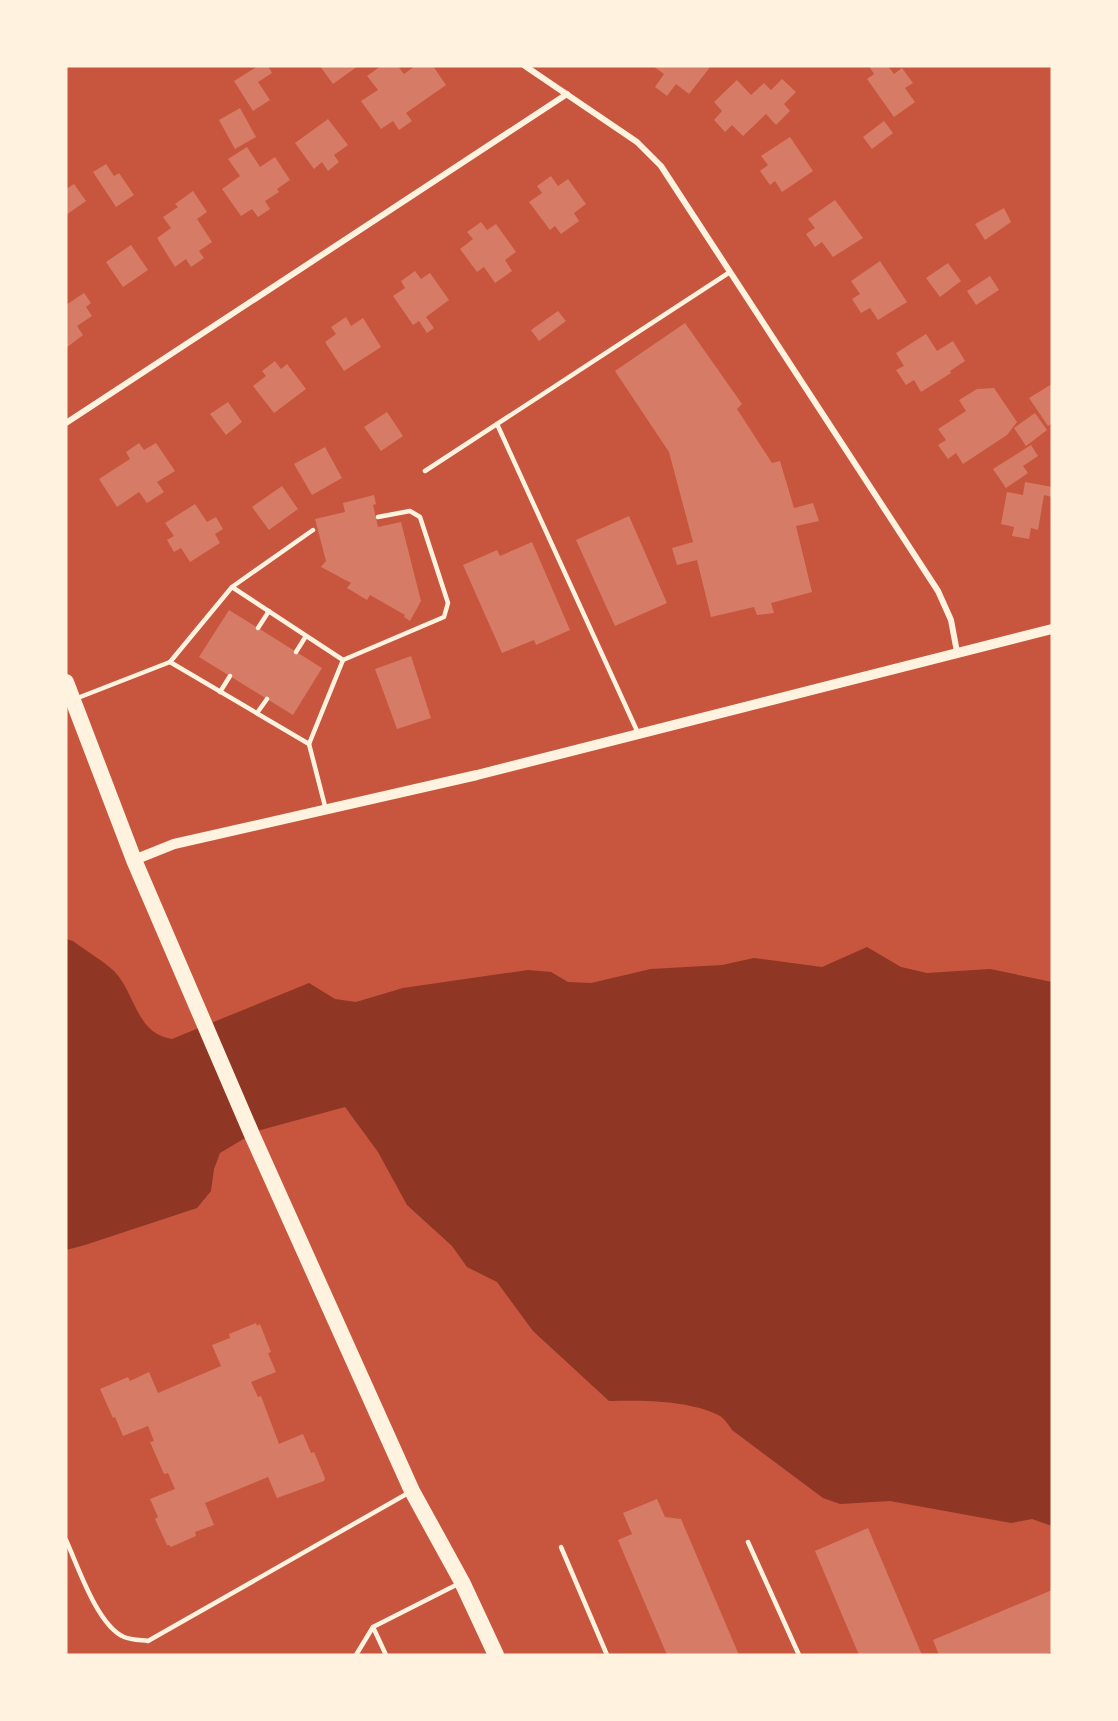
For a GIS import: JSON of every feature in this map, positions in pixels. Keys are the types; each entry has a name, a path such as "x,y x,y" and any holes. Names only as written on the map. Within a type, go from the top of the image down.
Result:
{"highway":[{"path":"66,682 134,860 253,1137 412,1491 462,1582 495,1655"}],"street":[{"path":"525,66 637,142 661,166 938,591 951,620 957,652"},
{"path":"66,423 567,94"},
{"path":"134,860 174,844 477,775 1052,628"}],"lane":[{"path":"425,471 730,272"},
{"path":"497,424 639,735"},
{"path":"326,810 309,744 343,660 444,617 448,603 420,517 410,511 378,518"},
{"path":"73,700 170,662 232,586 313,530"},
{"path":"232,586 343,660"},
{"path":"258,628 269,611"},
{"path":"296,652 306,636"},
{"path":"170,662 309,744"},
{"path":"220,692 230,676"},
{"path":"257,713 267,699"},
{"path":"66,1540 101,1616 112,1630 125,1638 148,1641 412,1491"},
{"path":"748,1542 800,1655"},
{"path":"561,1547 607,1655"},
{"path":"356,1655 373,1627 462,1582"},
{"path":"373,1627 386,1655"}],"shaded area":[{"path":"66,939 73,941 114,971 143,1021 160,1036 172,1039 309,983 335,999 356,1002 403,988 528,970 551,972 568,982 591,983 651,969 722,965 754,958 822,967 867,947 901,967 927,973 990,969 1052,982 1052,1526 1032,1519 1011,1523 890,1501 840,1504 823,1498 732,1430 722,1417 681,1404 609,1401 533,1331 497,1282 467,1267 452,1246 407,1205 378,1152 345,1107 257,1131 220,1153 214,1169 211,1191 197,1208 66,1250"}],"building":[{"path":"258,66 268,66 272,73 258,82 270,100 253,111 234,81"},
{"path":"320,66 358,66 333,84"},
{"path":"381,66 398,66 404,74 415,66 433,66 446,85 406,113 412,121 399,130 393,121 381,129 361,101 378,90 367,76"},
{"path":"653,66 711,66 689,94 676,84 667,96 655,87 664,74"},
{"path":"869,66 888,66 894,74 902,68 913,83 905,88 915,102 894,117 867,79 874,74"},
{"path":"782,79 796,92 784,104 790,111 776,125 766,114 743,136 732,125 725,132 714,120 722,111 714,102 737,80 751,95 764,83 771,90"},
{"path":"240,108 256,137 235,149 219,120"},
{"path":"328,119 348,145 334,155 339,162 328,171 322,162 314,169 295,143"},
{"path":"884,121 893,133 872,149 863,137"},
{"path":"790,137 813,171 782,192 775,181 770,185 760,171 768,165 761,156"},
{"path":"247,147 260,167 275,157 290,180 277,189 279,192 265,201 270,209 258,217 252,209 241,216 222,189 240,176 228,159"},
{"path":"106,164 114,176 119,173 134,195 116,207 93,172"},
{"path":"551,176 558,186 568,179 586,204 574,213 579,221 561,234 555,226 550,230 529,202 542,193 537,186"},
{"path":"74,184 86,201 66,215 66,189"},
{"path":"193,191 207,212 197,219 212,242 199,251 204,258 191,267 186,259 175,267 157,238 171,228 163,217 178,207 175,204"},
{"path":"835,200 863,238 833,257 822,242 815,247 806,234 815,228 808,219"},
{"path":"1004,208 1011,222 985,240 975,224"},
{"path":"481,222 487,230 496,224 516,252 505,260 512,271 495,283 484,267 477,272 460,249 473,239 467,232"},
{"path":"131,245 148,270 123,287 106,262"},
{"path":"880,261 907,302 878,320 870,308 861,313 852,299 860,294 851,281"},
{"path":"948,263 961,281 940,297 926,278"},
{"path":"415,271 421,279 430,273 449,300 426,317 434,328 427,333 419,321 413,325 393,296 405,288 401,281"},
{"path":"990,276 999,290 976,305 967,291"},
{"path":"84,293 91,303 86,307 92,316 77,326 83,335 66,348 66,305"},
{"path":"558,311 566,321 539,341 531,330"},
{"path":"346,317 351,326 363,318 381,347 344,371 325,342 336,334 331,327"},
{"path":"685,323 742,404 737,409 772,463 780,461 794,508 813,503 819,521 796,526 812,592 771,603 774,613 757,615 754,607 711,617 697,560 677,565 672,548 693,542 669,452 615,371"},
{"path":"926,334 937,351 953,341 965,361 921,392 914,380 906,385 896,370 904,366 896,353"},
{"path":"275,361 281,369 287,364 306,389 274,413 253,386 266,376 262,371"},
{"path":"1052,384 1052,423 1048,426 1029,398"},
{"path":"994,388 1017,422 1007,435 963,464 956,453 948,459 938,445 946,440 938,429 966,411 959,400 977,389"},
{"path":"228,402 242,422 226,435 210,414"},
{"path":"387,412 403,436 381,451 364,427"},
{"path":"1035,413 1047,430 1026,446 1014,428"},
{"path":"139,443 144,450 156,443 175,471 157,482 164,492 147,503 139,492 117,507 99,479 130,459 126,452"},
{"path":"1031,445 1038,456 1023,466 1028,473 1006,488 993,469"},
{"path":"325,447 342,478 312,495 294,464"},
{"path":"1025,482 1052,487 1052,497 1044,495 1038,530 1031,528 1029,539 1012,536 1014,527 1001,524 1007,492 1023,495"},
{"path":"282,486 298,509 269,530 252,507"},
{"path":"374,495 376,504 373,505 378,527 401,522 421,601 410,621 404,617 405,615 370,595 367,600 347,588 351,583 321,567 326,561 315,519 345,512 343,503"},
{"path":"195,504 207,522 216,517 223,529 215,534 220,543 190,562 181,548 174,552 167,540 174,536 165,523"},
{"path":"629,516 667,603 615,626 576,540"},
{"path":"532,542 570,630 536,645 534,640 502,653 463,565 497,550 500,556"},
{"path":"229,610 322,668 293,715 199,657"},
{"path":"411,656 431,718 397,729 375,669"},
{"path":"256,1323 257,1326 260,1324 276,1372 251,1382 258,1397 261,1396 279,1444 303,1434 311,1453 314,1452 325,1478 324,1481 277,1498 268,1477 205,1503 214,1525 195,1532 196,1536 171,1547 167,1545 155,1519 158,1517 150,1499 175,1489 168,1473 164,1474 150,1442 154,1441 148,1426 123,1436 100,1389 128,1377 130,1381 149,1372 158,1393 221,1366 212,1345 230,1338 229,1334"},
{"path":"657,1499 665,1517 681,1519 739,1655 667,1655 618,1540 632,1534 623,1513"},
{"path":"868,1528 922,1655 859,1655 815,1551"},
{"path":"1052,1590 1052,1652 1044,1655 939,1655 933,1640"}]}
